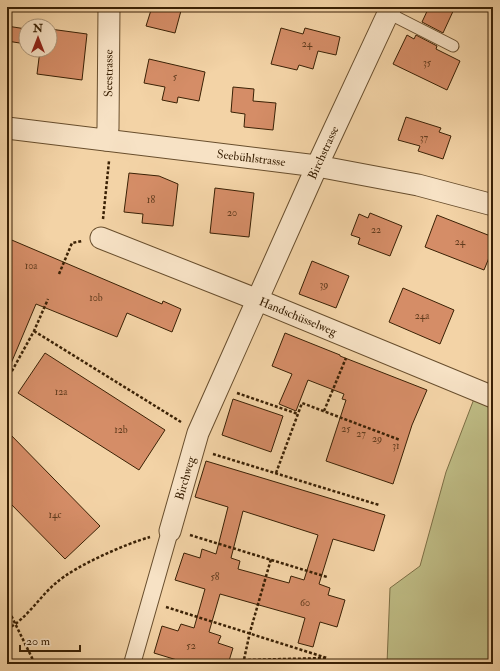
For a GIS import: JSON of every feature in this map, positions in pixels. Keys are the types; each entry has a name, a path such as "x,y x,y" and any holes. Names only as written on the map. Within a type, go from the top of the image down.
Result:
{"street":[{"name":"Seestrasse","path":"109,7 109,140"},
{"name":"Birchstrasse","path":"258,300 317,166 389,10"},
{"name":"Seebühlstrasse","path":"7,128 317,166 418,185 493,205"},
{"name":"Handschüsselweg","path":"102,238 258,300 493,397"},
{"name":"Birchweg","path":"132,664 196,440 258,300"}],"lane":[{"path":"389,10 453,46"}],"path":[{"path":"59,274 72,243 102,238 109,140"},
{"path":"7,380 34,331 48,299"},
{"path":"34,331 196,440 276,473 379,505"},
{"path":"324,411 354,340"},
{"path":"219,386 298,414"},
{"path":"276,473 302,403 400,440"},
{"path":"7,629 16,625 56,582 78,567 146,538 170,530 327,577"},
{"path":"243,664 250,632 271,559"},
{"path":"150,602 250,632 327,658 244,660"},
{"path":"7,606 35,664"}],"shaded area":[{"path":"477,391 493,397 493,664 387,664 390,588 420,566 446,472"}],"building":[{"path":"152,7 182,7 175,33 146,26"},
{"path":"429,7 455,7 443,33 422,22"},
{"path":"7,26 18,28 18,43 7,41"},
{"path":"281,28 303,34 305,28 340,37 336,55 318,51 313,69 299,65 297,70 271,64"},
{"path":"58,30 87,34 82,80 37,74 39,58 58,58"},
{"path":"407,35 414,39 416,35 437,46 436,49 460,61 447,90 393,64"},
{"path":"149,59 205,72 199,101 178,97 177,103 162,100 165,87 144,83"},
{"path":"233,87 254,89 253,101 276,103 273,130 244,127 245,114 231,112"},
{"path":"406,117 441,128 439,132 451,136 443,159 418,151 420,146 398,140"},
{"path":"129,173 159,176 178,184 173,226 142,223 143,214 124,212"},
{"path":"215,188 254,193 249,237 210,233"},
{"path":"370,213 402,226 390,256 358,244 360,238 351,235 359,214 368,218"},
{"path":"437,215 493,237 493,248 484,270 425,247"},
{"path":"7,238 162,304 163,301 181,309 172,332 127,313 117,337 36,304 7,373"},
{"path":"312,261 349,276 336,308 299,294"},
{"path":"403,288 454,310 440,344 389,322"},
{"path":"285,333 427,390 412,425 393,484 326,461 346,400 342,399 344,394 308,380 296,411 279,404 292,374 272,366"},
{"path":"45,353 165,430 139,470 18,393"},
{"path":"233,399 283,416 271,452 222,435"},
{"path":"7,431 100,526 65,559 7,500"},
{"path":"206,461 385,515 374,551 333,539 319,584 330,588 328,595 345,600 337,627 320,622 313,647 298,643 305,618 220,594 209,632 221,636 218,643 233,648 228,664 190,664 154,653 162,626 178,631 181,624 194,628 205,589 175,580 184,553 200,558 202,549 216,554 228,507 195,497","holes":["243,511 318,535 304,580 291,576 289,583 238,569 240,561 231,558"]}]}
